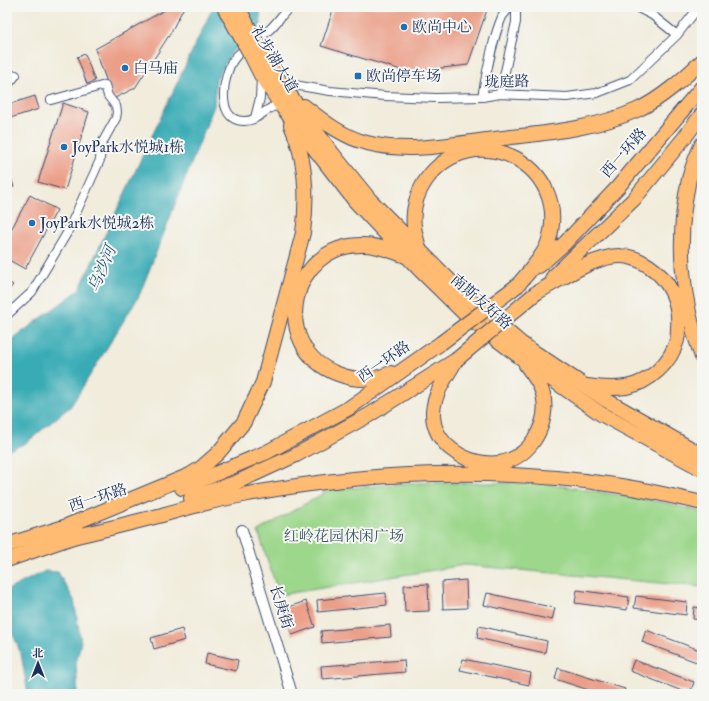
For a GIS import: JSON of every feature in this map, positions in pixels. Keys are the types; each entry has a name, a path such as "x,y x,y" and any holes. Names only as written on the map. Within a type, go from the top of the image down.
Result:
{"highway":[{"name":"礼步湖大道","path":"224,7 256,53 290,95"},
{"name":"礼步湖大道","path":"238,7 256,53 261,76 283,108"},
{"path":"290,95 326,123 346,135 384,147 416,149 560,131 614,120 639,109 662,95 685,78 702,61"},
{"name":"西一环路","path":"7,560 68,532 183,488 267,452 349,408 441,343 518,285 565,243 618,187 702,87"},
{"name":"南斯友好路","path":"290,95 332,153 414,255 471,320 520,357 601,414 702,469"},
{"path":"68,532 190,475 201,468 218,453 244,422 263,382 298,254 304,222 306,187 304,170 295,135 283,108"},
{"name":"南斯友好路","path":"283,108 355,202 414,255 462,293 522,344 606,400 702,455"},
{"name":"西一环路","path":"7,545 68,532 235,483 296,456 369,415 456,360 536,293 634,199 685,138 702,114"},
{"path":"702,144 690,178 683,217 682,257 686,300 694,336 702,357"},
{"path":"441,343 390,374 373,379 359,380 330,372 317,362 307,351 299,338 295,323 295,302 300,285 308,271 318,261 339,249 365,245 414,255 414,211 423,185 431,173 443,163 468,151 481,150 510,156 524,163 542,182 550,205 551,231 547,244 539,258 518,285"},
{"path":"536,293 583,267 603,259 620,256 638,259 658,272 669,286 677,302 679,323 678,340 669,357 657,372 644,380 627,386 604,388 585,386"},
{"path":"456,360 436,397 433,413 436,429 444,442 455,452 470,460 484,463 500,463 513,458 528,448 538,434 543,421 544,406 542,393 536,378 520,357"},
{"path":"68,532 243,495 362,478 408,475 479,474 555,478 608,484 660,493 702,503"}],"street":[{"path":"283,108 275,106 255,118 244,121 237,120 228,113 226,109 224,84 227,72 237,55 270,30 290,7"},
{"path":"482,97 488,66 502,18 509,7"},
{"path":"500,94 516,22 516,7"},
{"path":"636,7 652,15 677,35"},
{"name":"珑庭路","path":"281,83 330,91 386,96 436,98 482,97 500,94 567,97 597,93 630,80 677,35 699,7"},
{"path":"7,86 16,76"},
{"path":"255,118 260,98 261,76"},
{"path":"7,315 32,292 67,233 100,160 101,145 116,118 116,106 108,96 105,86 51,100"},
{"name":"长庚街","path":"242,530 292,694"}],"green space":[{"name":"红岭花园休闲广场","path":"410,483 544,483 666,503 702,512 702,587 465,565 279,595 258,531 329,490"}],"water":[{"name":"乌沙河","path":"213,7 260,7 261,26 232,52 216,79 214,106 139,296 71,406 26,443 7,451 7,343 79,290"},
{"path":"45,571 58,572 74,600 81,642 76,664 78,694 28,694 21,654 7,624 7,590"}],"building":[{"name":"白马庙","path":"170,7 184,7 170,34 135,88 113,99 95,49"},
{"name":"欧尚中心","path":"334,7 488,7 468,65 408,72 321,46"},
{"path":"85,54 95,81 87,84 77,57"},
{"path":"35,96 39,109 7,119 7,105"},
{"name":"JoyPark水悦城1栋","path":"63,103 89,112 65,190 38,182"},
{"path":"10,174 14,187 7,189 7,175"},
{"name":"JoyPark水悦城2栋","path":"30,195 57,210 25,269 7,259 7,237"},
{"path":"7,281 13,285 7,292"},
{"path":"466,580 467,608 443,609 442,582"},
{"path":"428,584 429,611 405,612 404,585"},
{"path":"577,590 629,597 627,610 575,603"},
{"path":"386,593 387,605 318,612 317,600"},
{"path":"487,593 555,608 552,620 484,605"},
{"path":"636,596 687,602 686,615 634,608"},
{"path":"306,601 315,627 292,635 283,609"},
{"path":"694,607 702,608 702,620 693,619"},
{"path":"390,625 391,637 322,643 321,631"},
{"path":"479,626 547,641 545,653 477,638"},
{"path":"182,629 185,640 154,649 151,638"},
{"path":"646,630 702,651 702,664 642,642"},
{"path":"207,653 238,660 236,671 205,664"},
{"path":"463,659 531,673 529,685 460,670"},
{"path":"404,660 405,672 322,679 321,666"},
{"path":"634,660 694,682 690,694 630,671"},
{"path":"558,668 625,689 623,694 601,694 555,679"}],"place":[{"name":"欧尚中心","path":"404,27"},
{"name":"白马庙","path":"125,68"},
{"name":"欧尚停车场","path":"358,76"},
{"name":"JoyPark水悦城1栋","path":"64,147"},
{"name":"JoyPark水悦城2栋","path":"32,223"}]}
